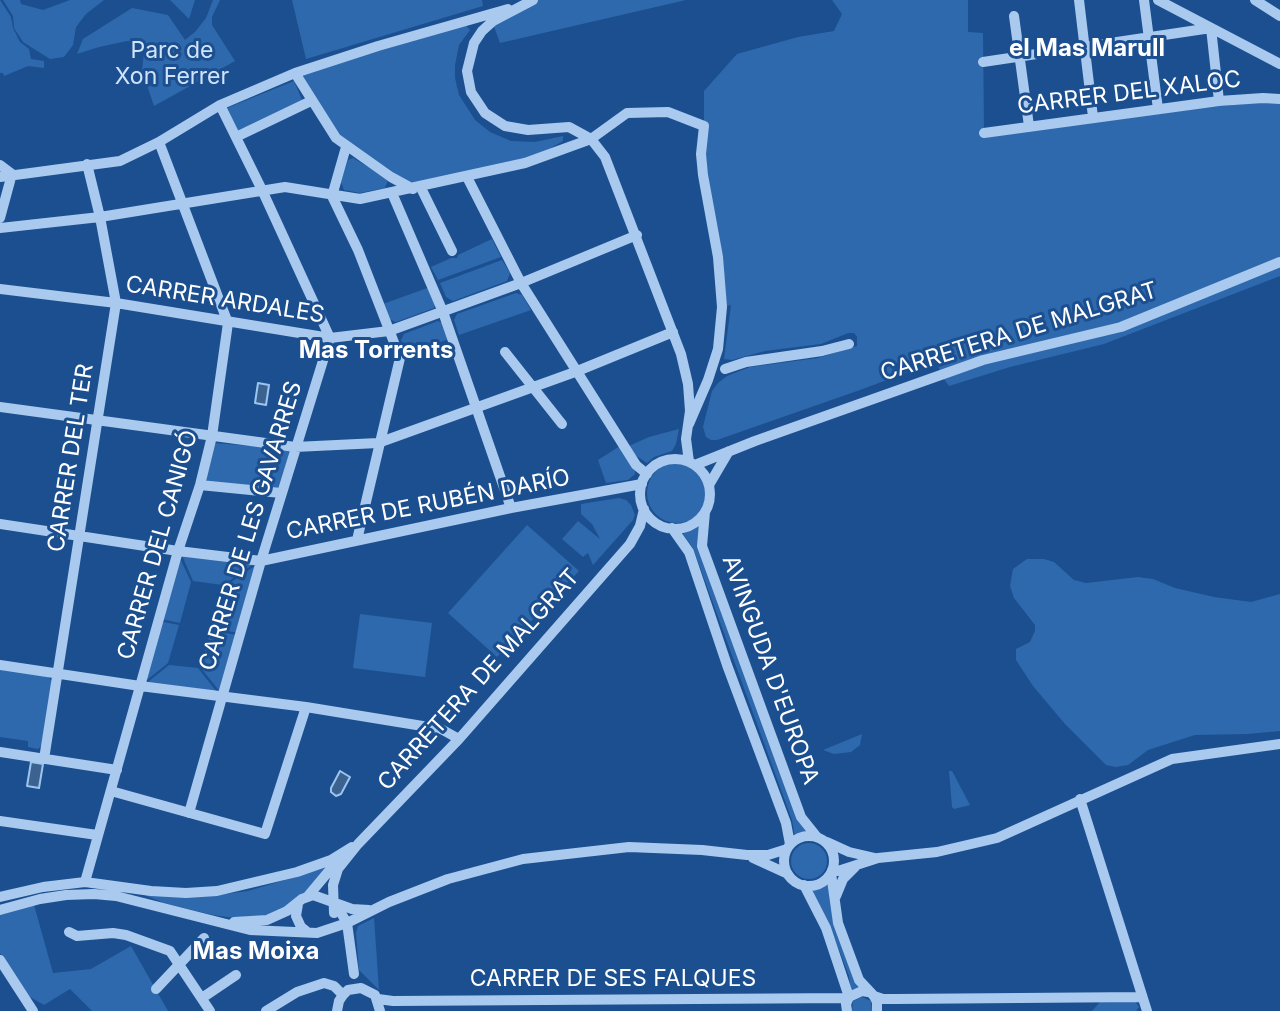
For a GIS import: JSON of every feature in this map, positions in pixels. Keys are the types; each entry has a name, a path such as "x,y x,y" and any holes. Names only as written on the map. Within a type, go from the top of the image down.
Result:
{"street":[{"path":"498,0 516,8"},
{"path":"6,176 120,161 159,142 220,105 295,73 492,11 516,8 533,0"},
{"path":"1079,0 1093,117"},
{"path":"1144,0 1158,109"},
{"path":"1158,0 1280,64"},
{"path":"1255,0 1280,16"},
{"path":"492,11 468,60 468,81 479,107 493,120 505,126 528,130 569,127 591,139 605,157 681,354 688,384 689,424"},
{"path":"1014,16 1029,126"},
{"path":"983,62 1212,28"},
{"path":"1212,28 1219,101"},
{"path":"295,73 336,138 346,147 417,188 452,251"},
{"name":"CARRER DEL XALOC","path":"984,133 1219,101 1280,99"},
{"path":"236,137 311,101"},
{"path":"220,105 330,338"},
{"path":"0,228 100,216 285,187 360,199 525,163 591,139 627,113 668,112 690,118 704,126 701,154 703,175 718,257 722,307 718,349 689,424 686,439 692,463 705,476 709,485 710,499 705,512 696,521 688,526 667,527 652,519 643,505 616,490"},
{"name":"CARRER DEL CANIGÓ","path":"85,882 178,551 201,485 212,436 228,323 159,142"},
{"path":"346,147 332,196 358,250 400,358 357,540"},
{"name":"CARRER DEL TER","path":"44,759 116,303 100,216 87,164"},
{"path":"0,165 6,176 0,218"},
{"path":"467,177 521,283 644,479 643,505"},
{"path":"392,193 443,312 511,508"},
{"name":"CARRER ARDALES","path":"0,289 116,303 330,338 389,331 521,283 637,235"},
{"name":"CARRETERA DE MALGRAT","path":"692,463 983,360 1121,327 1280,262"},
{"path":"0,407 295,447 378,443 476,410 673,332"},
{"name":"CARRER DE LES GAVARRES","path":"189,813 281,493 330,338"},
{"path":"708,380 725,369 746,362 822,351 849,344"},
{"path":"505,352 562,424"},
{"path":"714,363 725,369"},
{"path":"671,459 686,439"},
{"path":"709,485 729,451"},
{"path":"644,479 657,464 671,459 692,463"},
{"name":"CARRER DE RUBÉN DARÍO","path":"0,524 261,561 511,508 616,490 644,479"},
{"path":"201,485 281,493"},
{"name":"CARRETERA DE MALGRAT","path":"308,896 323,875 358,844 459,739 630,544 640,526 643,505"},
{"name":"AVINGUDA D'EUROPA","path":"705,512 702,546 801,817 821,839"},
{"name":"CARRETERA DE MALGRAT","path":"630,544 649,530 667,527"},
{"name":"AVINGUDA D'EUROPA","path":"667,527 689,552 727,665 786,823 788,847"},
{"path":"0,666 306,707 441,729 459,739"},
{"path":"111,791 265,834 306,707"},
{"path":"832,871 878,858 937,852 997,838 1172,759 1280,744"},
{"path":"0,752 117,770"},
{"path":"1080,799 1147,1011"},
{"path":"0,821 97,835"},
{"path":"821,839 832,849 834,902 838,923 859,980 877,1002 877,1011"},
{"path":"0,910 66,895 116,896 250,930 323,931 343,925 448,879 523,859 629,847 768,855 797,840 821,839 849,852 878,858"},
{"path":"0,897 43,887 85,882 186,893 217,891 297,872 331,860 358,844"},
{"name":"CARRETERA DE MALGRAT","path":"323,931 331,924 334,913 329,899 335,874 358,844"},
{"path":"788,847 785,866 788,874"},
{"path":"747,855 788,874 804,885 824,881 832,871"},
{"path":"834,902 843,878 858,864"},
{"path":"98,885 116,896"},
{"path":"804,885 826,928 844,979 849,998 846,1011"},
{"path":"214,922 267,920 308,896 329,899 352,909 374,910"},
{"path":"329,899 349,937 354,974 378,999 380,1011"},
{"path":"298,904 296,916 306,931"},
{"path":"69,932 77,936 113,933 143,940 170,951 210,1011"},
{"path":"156,989 204,938"},
{"path":"0,960 33,1011"},
{"path":"337,1011 339,1001 354,974"},
{"path":"202,998 236,975"},
{"path":"835,999 844,979"},
{"path":"266,1011 297,992 324,983 345,993"},
{"path":"345,993 355,988 366,989"},
{"name":"CARRER DE SES FALQUES","path":"378,999 835,999 849,998 855,992 871,994"},
{"path":"871,994 883,999 1142,997"}],"green space":[{"path":"0,0 11,17 20,42 29,49 31,59 44,61 44,68 28,66 4,76 0,73"},
{"path":"3,0 20,0 21,4 43,10 70,0 104,0 86,14 76,27 73,45 64,57 50,59 23,42 14,28 13,16"},
{"path":"170,0 195,0 189,19"},
{"name":"Parc de Xon Ferrer","path":"213,0 220,0 212,17 212,25 235,61 154,106 142,70 145,44 127,41 77,54 83,39 132,8 168,15 185,40 206,18"},
{"path":"292,0 482,0 483,6 306,59"},
{"path":"534,0 686,0 500,43 492,21"},
{"path":"832,0 968,0 968,32 983,33 984,132 1093,117 1280,101 1280,276 1104,344 1010,367 949,386 941,375 937,361 717,440 706,437 703,427 712,391 727,376 750,367 818,358 857,346 857,337 854,333 848,333 821,344 765,351 732,360 724,359 731,305 722,307 704,138 704,91 737,54 798,37 834,31 842,14"},
{"path":"462,21 470,30 459,45 455,78 459,95 475,120 490,132 511,141 535,142 563,136 563,141 525,163 413,189 346,147 295,73"},
{"path":"294,81 302,100 237,131 227,108"},
{"path":"353,158 384,176 388,180 385,188 360,193 344,190 341,182 348,160"},
{"path":"492,239 501,257 438,280 431,267 457,258 458,255"},
{"path":"502,260 510,273 507,281 453,301 446,297 440,283"},
{"path":"430,287 437,301 434,308 396,322 389,319 383,304"},
{"path":"516,293 522,295 531,310 459,335 454,320 457,314"},
{"path":"438,321 445,324 449,339 407,354 401,340 404,334"},
{"path":"679,429 672,451 654,457 647,463 635,455 629,446 649,437"},
{"path":"213,443 292,449 280,490 200,485"},
{"path":"620,446 635,469 635,474 628,480 606,483 598,460"},
{"path":"677,463 694,468 702,476 707,493 702,510 694,518 677,523 660,518 652,510 647,493 652,476 660,468"},
{"path":"619,498 631,505 635,515 593,565 588,553 583,557 562,539 578,521 600,539 592,524 581,514 581,504"},
{"path":"527,525 579,571 497,657 448,613"},
{"path":"699,525 808,834 795,837 792,820 693,548 683,534"},
{"path":"181,553 258,561 223,585 193,581"},
{"path":"179,556 191,582 180,623 160,619"},
{"path":"1027,559 1054,562 1074,580 1086,583 1138,577 1214,597 1251,602 1280,594 1280,731 1195,735 1148,750 1128,765 1106,765 1065,724 1033,686 1016,660 1016,649 1030,642 1035,631 1035,625 1014,598 1010,586 1013,569"},
{"path":"259,563 239,633 212,628 224,587"},
{"path":"360,614 432,623 425,677 353,668"},
{"path":"159,621 179,625 168,663 142,684"},
{"path":"211,631 238,635 221,693 200,667"},
{"path":"169,665 198,668 220,696 143,686"},
{"path":"0,668 48,676 54,685 44,743 38,749 28,747 28,741 0,737"},
{"path":"862,734 860,745 851,752 834,754 823,750"},
{"path":"949,771 952,771 970,805 954,809 952,807"},
{"path":"809,843 822,848 827,861 822,874 809,879 796,874 791,861 796,848"},
{"path":"332,861 307,892 293,904 268,916 242,919 213,915 164,903 142,894 217,895 248,891 305,874"},
{"path":"828,879 862,989 851,991 849,976 828,921 811,892 813,887"},
{"path":"34,905 53,973 91,969 131,946 168,1011 92,1011 70,989 44,1005 25,994 0,953 0,915"},
{"path":"374,918 379,990 359,970 356,933 358,926"},
{"path":"862,997 871,1001 872,1011 852,1011 853,1001"},
{"path":"1135,1001 1139,1007 1136,1011 1092,1011 1100,1002"}],"shaded area":[{"path":"258,383 269,385 266,405 255,403"},
{"path":"31,762 43,764 39,788 27,786"},
{"path":"340,771 350,777 341,794 336,796 331,792 331,788"}],"district":[{"name":"el Mas Marull","path":"1087,49"},
{"name":"Mas Torrents","path":"376,351"},
{"name":"Mas Moixa","path":"256,952"}]}
